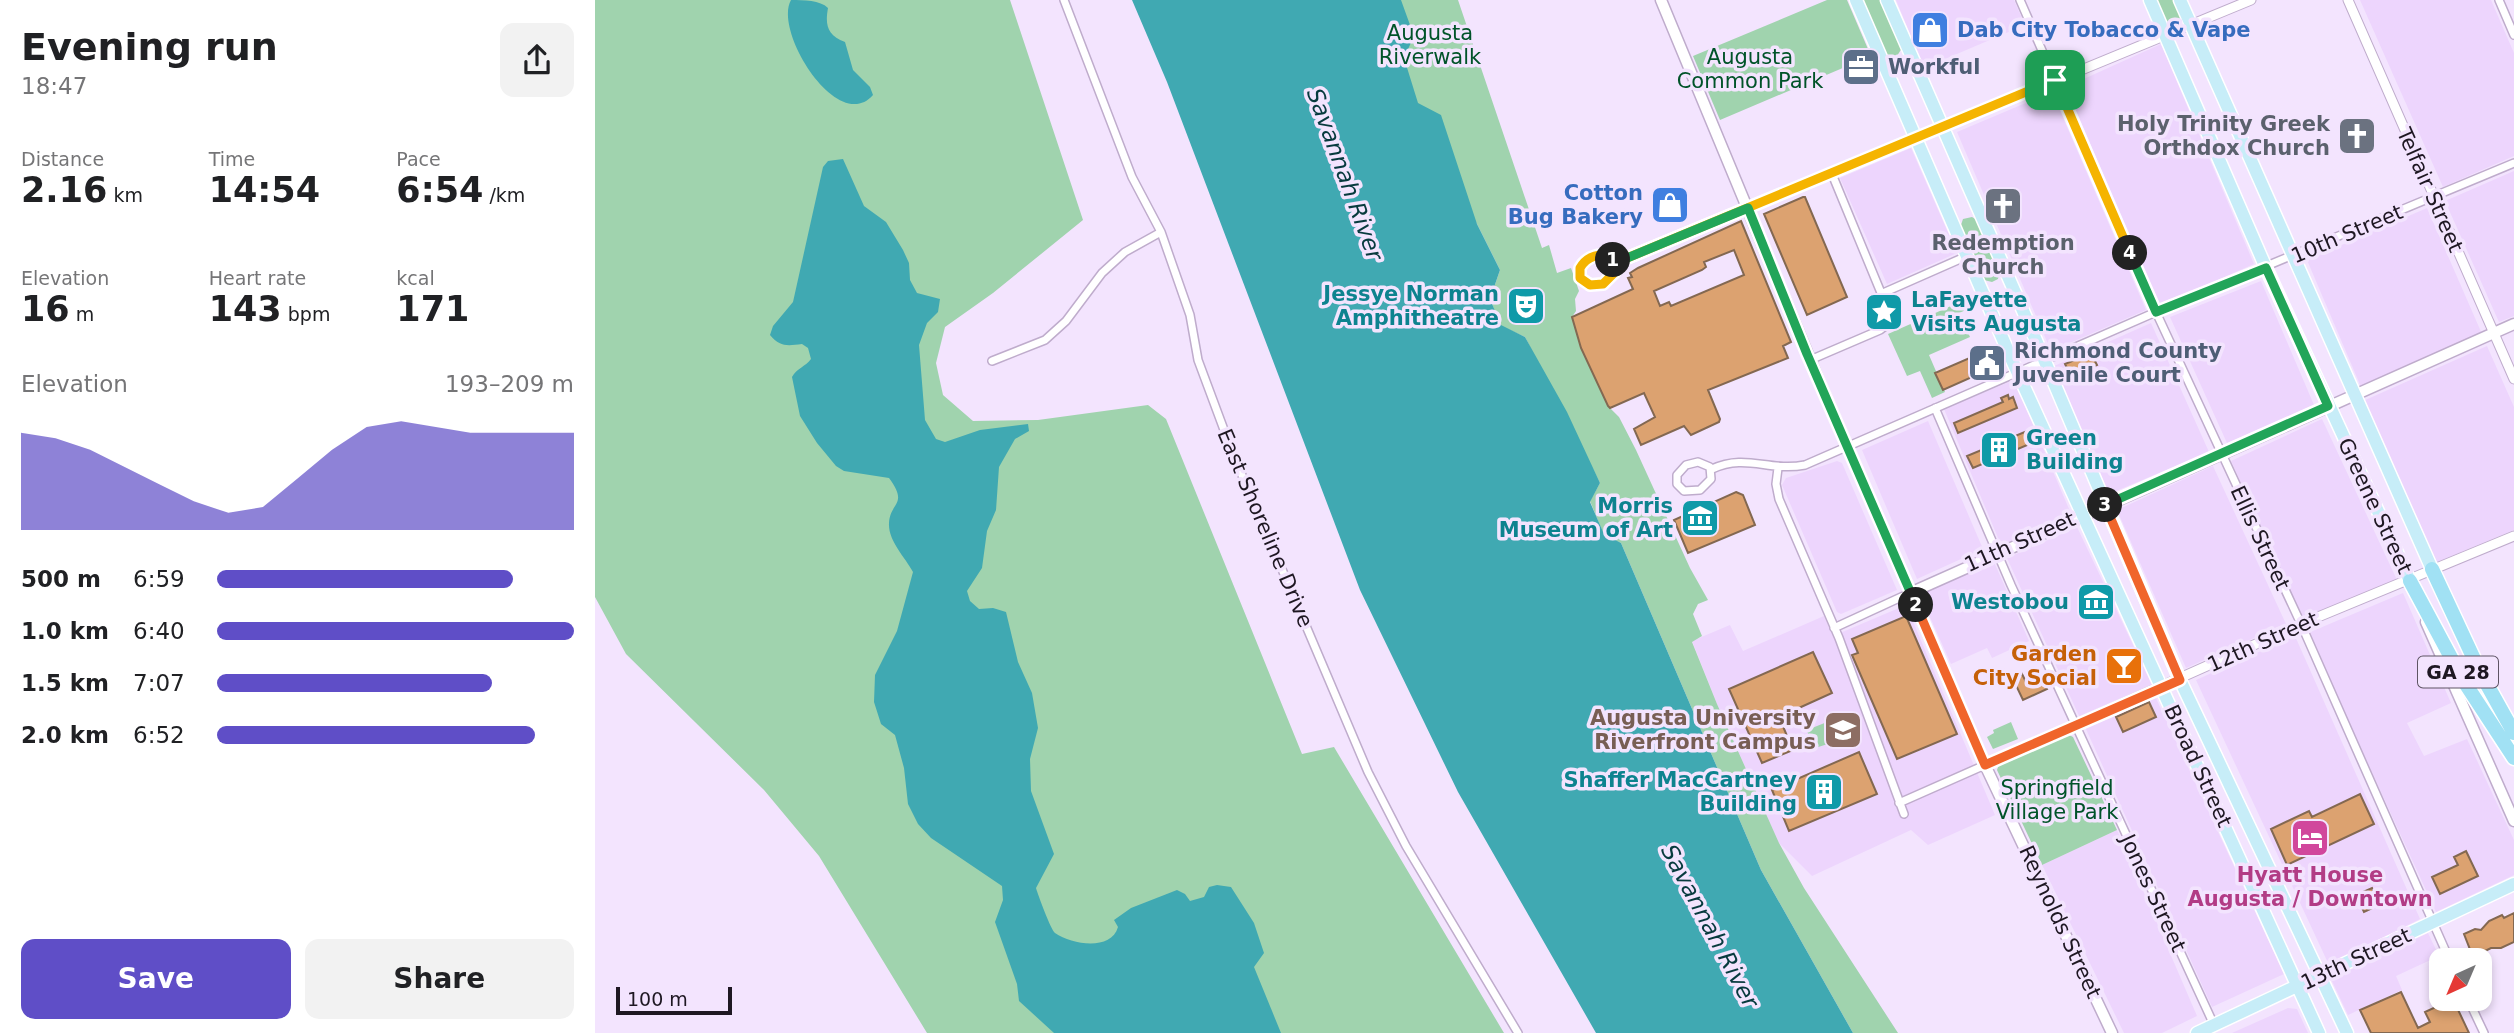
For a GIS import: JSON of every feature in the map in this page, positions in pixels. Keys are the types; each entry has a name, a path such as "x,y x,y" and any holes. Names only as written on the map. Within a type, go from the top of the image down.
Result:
{"highway":[{"name":"GA 28","path":"2432,569 2480,671 2514,733"},
{"name":"GA 28","path":"2410,581 2463,680 2514,758"}],"main road":[{"name":"Reynolds Street","path":"1661,0 1846,446 1985,765 2112,1033"},
{"name":"Broad Street","path":"1856,0 2018,372 2319,1033"},
{"name":"Broad Street","path":"1887,0 2180,680 2347,1033"},
{"name":"Greene Street","path":"2150,0 2266,268 2410,581 2433,640 2514,821"},
{"name":"Greene Street","path":"2180,0 2432,569"},
{"name":"11th Street","path":"1910,593 2514,324"},
{"path":"2223,820 2241,811"},
{"name":"13th Street","path":"2197,1033 2216,1029 2297,986 2514,884"}],"street":[{"name":"East Shoreline Drive","path":"1064,0 1127,164 1161,232 1190,316 1198,360 1233,454 1368,772 1406,846 1518,1033"},
{"name":"Ellis Street","path":"2020,0 2156,312 2301,624 2444,948"},
{"path":"1615,263 2251,0"},
{"name":"Telfair Street","path":"2348,0 2514,379"},
{"path":"2498,0 2514,35"},
{"name":"10th Street","path":"1712,469 1729,462 1743,461 1778,468 1805,465 2156,312 2514,163"},
{"path":"1810,360 1880,330 1890,320 1891,313 1832,174"},
{"path":"992,361 1045,340 1066,321 1102,273 1125,252 1161,232"},
{"path":"1608,256 1615,263 1615,272 1603,284 1590,285 1580,278 1582,265 1592,257 1608,256"},
{"path":"1883,293 1967,256"},
{"name":"Jones Street","path":"1935,408 1997,553 2216,1029"},
{"name":"10th Street","path":"1688,463 1705,463 1712,469 1710,482 1700,490 1687,492 1677,484 1679,471 1688,463"},
{"path":"1778,468 1776,484 1779,499 1834,628 1904,814"},
{"name":"12th Street","path":"1899,803 2301,624 2514,536"},
{"name":"11th Street","path":"1834,628 1910,593"},
{"path":"2474,1012 2484,1033"}],"shaded area":[{"path":"1896,0 2014,0 2025,25 1924,68"},
{"path":"2360,0 2491,0 2514,53 2514,156 2443,187"},
{"path":"2161,44 2254,264 2159,306 2066,87"},
{"path":"2052,92 2146,310 2051,351 1957,132"},
{"path":"1911,148 1957,253 1887,284 1840,178"},
{"path":"2514,171 2514,316 2499,322 2445,201"},
{"path":"2427,208 2482,334 2361,387 2307,260"},
{"path":"2261,281 2314,405 2227,443 2170,317"},
{"path":"2151,323 2209,452 2109,494 2054,366"},
{"path":"2487,346 2514,407 2514,530 2435,563 2363,401"},
{"path":"2014,380 2072,516 2001,545 1944,409"},
{"path":"2322,419 2397,580 2303,619 2231,461"},
{"path":"1928,421 1983,549 1917,579 1862,450"},
{"path":"1837,461 1842,463 1897,590 1841,614 1837,612 1782,485 1786,478"},
{"path":"2213,466 2286,624 2186,668 2117,510"},
{"path":"2077,527 2152,685 2080,718 2007,558"},
{"path":"1994,562 2029,641 1992,658 1987,648 1951,664 1920,595"},
{"path":"2403,593 2451,703 2407,723 2424,756 2467,739 2514,840 2514,875 2436,912 2308,633"},
{"name":"Augusta University Riverfront Campus","path":"1906,605 1995,815 1928,845 1911,830 1812,876 1779,843 1692,641 1730,625 1743,651 1824,616 1833,636"},
{"path":"2295,636 2420,919 2329,965 2196,680"},
{"path":"2155,696 2284,974 2212,1007 2085,727"},
{"path":"2117,830 2197,1016 2162,1033 2124,1033 2042,865"},
{"path":"2428,933 2435,948 2429,948 2429,961 2396,976 2402,990 2348,1015 2331,979"},
{"path":"2288,1008 2297,1009 2308,1033 2232,1033"}],"green space":[{"path":"595,0 1010,0 1083,220 993,293 945,327 936,363 943,395 973,421 1038,420 1148,405 1166,419 1302,754 1334,747 1504,1033 927,1033 819,856 764,790 626,654 595,597"},
{"name":"Augusta Riverwalk","path":"1369,0 1458,0 1542,248 1549,245 1557,273 1571,268 1579,291 1575,299 1576,311 1572,317 1581,348 1610,408 1619,417 1636,450 1690,568 1708,600 1698,604 1693,614 1702,636 1692,642 1717,704 1779,843 1804,888 1898,1033 1853,1033 1761,870 1621,543 1604,535 1590,501 1600,483 1525,337 1501,326 1490,299 1500,270 1477,224 1412,117"},
{"name":"Augusta Common Park","path":"1827,0 1847,0 1871,56 1720,120 1693,56"},
{"path":"1862,0 1882,0 1902,48 1897,56 1885,55"},
{"path":"2150,0 2180,0 2190,24 2165,35"},
{"path":"1972,217 1977,220 2000,270 1998,279 1992,282 1984,280 1960,228 1963,219"},
{"path":"1969,298 1973,307 1959,313 1970,337 1929,355 1945,392 1932,398 1920,371 1907,376 1888,334"},
{"path":"1847,714 1856,735 1812,749 1807,730"},
{"path":"2011,722 2018,739 1993,749 1987,737 1994,733 1993,730"},
{"name":"Springfield Village Park","path":"2067,734 2073,737 2117,830 2042,865 1997,770 1999,764"}],"water":[{"path":"791,0 816,2 828,8 827,20 831,33 845,42 853,70 870,87 873,95 859,104 843,101 827,91 812,74 791,34 788,15"},
{"name":"Savannah River","path":"1132,0 1401,0 1414,36 1404,58 1418,103 1441,115 1477,224 1500,270 1490,299 1501,325 1525,337 1567,412 1600,483 1590,502 1604,534 1621,543 1761,870 1853,1033 1596,1033 1458,792 1360,590 1167,82"},
{"path":"843,159 864,206 886,222 903,250 909,263 910,280 917,293 940,299 938,312 927,323 919,345 925,420 936,439 945,442 980,430 1028,424 1029,431 1015,439 999,467 996,510 987,531 982,568 967,591 970,601 979,609 993,608 1006,612 1018,662 1032,693 1038,728 1030,759 1031,791 1054,854 1036,888 1051,926 1055,933 1071,940 1100,943 1114,935 1118,927 1114,920 1131,908 1177,890 1185,894 1190,901 1204,897 1209,887 1231,887 1254,923 1264,953 1254,967 1281,1033 1054,1033 1019,1001 1017,984 995,922 1003,900 1002,886 931,838 918,824 908,804 904,768 895,735 881,724 874,702 875,675 897,631 913,572 889,530 890,516 897,503 898,493 889,478 844,471 836,466 817,443 800,416 792,377 811,359 808,348 802,344 781,344 770,335 773,326 793,302 823,167 828,161"}],"building":[{"path":"1803,197 1847,297 1807,315 1764,214"},
{"path":"1741,221 1791,342 1783,346 1788,358 1708,390 1719,422 1691,435 1684,426 1641,445 1634,429 1655,417 1644,393 1610,408 1608,406 1581,348 1572,317 1633,289 1628,278 1632,277 1630,273","holes":["1734,250 1744,275 1671,306 1669,302 1660,306 1654,291 1702,270 1706,267 1704,262"]},
{"path":"1988,350 1990,354 1994,353 1999,365 1943,390 1935,373"},
{"path":"2091,353 2097,365 2071,376 2065,364"},
{"path":"2008,395 2009,399 2013,397 2017,408 1958,433 1954,423 2003,402 2001,398"},
{"name":"Green Building","path":"2027,431 2032,443 1973,468 1967,456"},
{"path":"1736,492 1743,495 1755,525 1688,553 1674,520"},
{"path":"1906,616 1957,734 1897,759 1852,655 1858,653 1852,639"},
{"path":"1813,652 1832,693 1779,717 1793,750 1762,763 1729,689"},
{"path":"2022,674 2028,686 2042,679 2047,689 2023,700 2013,679"},
{"path":"2149,702 2156,717 2123,732 2116,717"},
{"name":"Shaffer MacCartney Building","path":"1859,752 1877,794 1789,831 1772,790"},
{"name":"Hyatt House Augusta / Downtown","path":"2360,794 2374,824 2287,865 2271,829 2309,811 2312,817"},
{"path":"2466,851 2478,876 2440,894 2432,877 2458,865 2454,857"},
{"path":"2372,888 2379,905 2364,912 2356,895"},
{"path":"2514,913 2514,942 2501,948 2469,948 2464,934 2475,929 2481,930 2489,921 2502,915 2504,918"},
{"path":"2401,992 2418,1028 2430,1022 2425,1012 2429,1010 2459,1012 2469,1033 2371,1033 2360,1010"}],"place":[{"name":"Dab City Tobacco & Vape","path":"1930,30"},
{"name":"Workful","path":"1861,67"},
{"name":"Holy Trinity Greek Orthdox Church","path":"2357,136"},
{"name":"Cotton Bug Bakery","path":"1670,205"},
{"name":"Redemption Church","path":"2003,206"},
{"name":"Jessye Norman Amphitheatre","path":"1526,306"},
{"name":"LaFayette Visits Augusta","path":"1884,312"},
{"name":"Richmond County Juvenile Court","path":"1987,363"},
{"name":"Green Building","path":"1999,450"},
{"name":"Morris Museum of Art","path":"1700,518"},
{"name":"Westobou","path":"2096,602"},
{"name":"Garden City Social","path":"2124,666"},
{"name":"Augusta University Riverfront Campus","path":"1843,730"},
{"name":"Shaffer MacCartney Building","path":"1824,792"},
{"name":"Hyatt House Augusta / Downtown","path":"2310,838"}],"route":[{"path":"2055,80 1615,263 1615,272 1603,284 1587,285 1580,278 1579,271 1584,262 1593,257 1608,256 1615,263 1748,208 1807,354 1985,765 2180,680 2104,505 2328,406 2266,268 2156,312 2055,80"}]}
